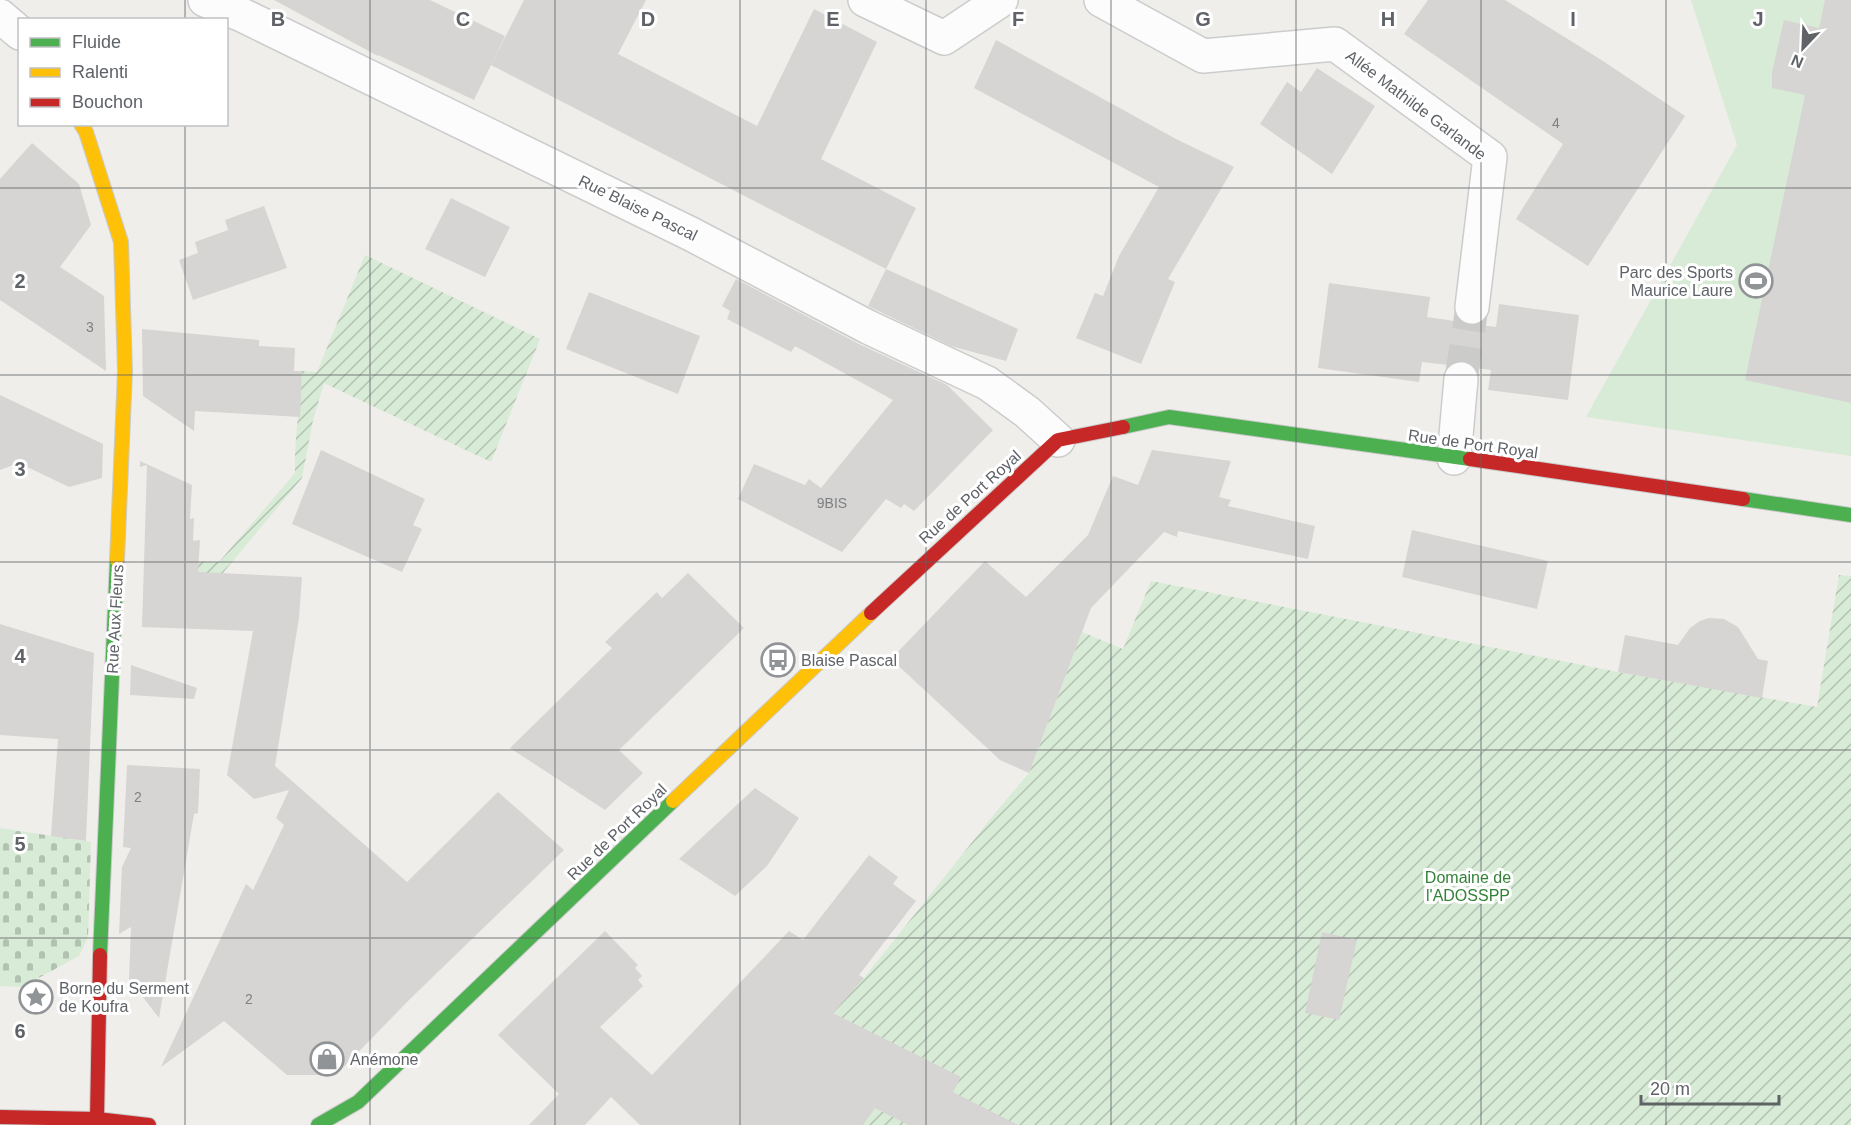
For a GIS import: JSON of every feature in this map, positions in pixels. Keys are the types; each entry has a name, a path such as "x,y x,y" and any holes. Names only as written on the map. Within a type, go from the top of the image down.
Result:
{"street":[{"name":"Rue Blaise Pascal","path":"204,0 242,15 680,228 867,327 987,383 1028,412 1058,440"},
{"path":"865,0 944,38 1001,0"},
{"name":"Allée Mathilde Garlande","path":"1101,0 1203,56 1335,44 1490,157 1472,308"},
{"path":"0,16 18,31"},
{"name":"Rue Aux Fleurs","path":"82,126 121,242 125,371 100,949 97,1119"},
{"path":"1454,458 1461,379"},
{"name":"Rue de Port Royal","path":"318,1125 358,1102 914,572 1058,440 1169,417 1329,438 1851,515"},
{"path":"0,1117 97,1119 149,1125"}],"green space":[{"name":"Parc des Sports Maurice Laure","path":"1691,0 1851,0 1851,456 1586,417 1737,145"},
{"path":"365,255 540,339 491,462 324,383 313,420 302,478 222,574 175,572 176,561 219,562 295,473 302,371 317,372"},
{"name":"Domaine de l'ADOSSPP","path":"1839,575 1851,576 1851,1125 727,1125 864,978 1029,773 1082,632 1123,649 1151,581 1618,672 1817,707"},
{"path":"0,828 91,842 88,937 79,956 22,987 0,986"}],"building":[{"path":"274,0 430,0 505,36 474,100 378,56"},
{"path":"524,0 646,0 618,54 757,126 814,9 877,42 821,159 916,208 886,269 491,65"},
{"path":"1428,0 1505,0 1603,61 1685,116 1588,266 1516,219 1563,144 1404,34"},
{"path":"1825,0 1851,0 1851,403 1745,380 1805,95 1772,88 1772,72 1784,20 1819,28"},
{"path":"996,40 1176,139 1234,167 1168,279 1175,282 1141,364 1076,338 1095,293 1103,296 1119,256 1159,187 974,88"},
{"path":"1317,68 1375,106 1332,174 1260,124 1287,82 1301,92"},
{"path":"32,143 79,184 91,225 60,267 104,296 106,371 0,300 0,179"},
{"path":"451,198 510,227 485,277 425,249"},
{"path":"264,206 287,268 193,300 179,260 198,253 195,242 228,230 225,220"},
{"path":"886,269 1018,329 1006,361 951,346 868,306"},
{"path":"736,279 859,344 947,385 993,430 914,511 904,504 901,508 886,499 842,552 738,499 754,464 805,485 809,479 821,488 893,400 795,346 791,352 727,319 730,311 722,306"},
{"path":"1329,283 1430,297 1427,317 1469,325 1496,327 1499,304 1579,315 1568,400 1488,390 1491,370 1476,368 1463,360 1449,365 1422,362 1419,382 1318,368"},
{"path":"589,292 700,336 678,394 566,349"},
{"path":"142,329 259,340 259,346 295,348 294,371 302,371 300,417 195,411 194,431 143,396"},
{"path":"0,395 103,444 102,478 69,487 19,463 0,470"},
{"path":"321,450 425,499 413,525 422,529 402,572 292,524"},
{"path":"1152,450 1231,461 1219,497 1231,500 1228,506 1315,526 1308,559 1178,531 1177,537 1164,532 1091,608 1029,773 1000,760 891,659 985,561 1026,597 1088,535 1113,476 1138,485"},
{"path":"140,461 192,485 190,519 194,518 193,541 200,540 198,572 302,577 299,618 275,766 407,882 498,792 564,850 410,999 336,1075 287,1075 224,1021 161,1067 246,884 253,890 284,825 276,818 289,790 254,799 227,775 253,631 142,627 147,465 140,467"},
{"path":"1412,530 1548,561 1537,609 1402,577"},
{"path":"688,573 744,628 619,750 643,773 605,810 510,748 612,648 605,642 657,592 662,598"},
{"path":"1709,618 1724,619 1738,627 1758,659 1768,661 1762,698 1618,672 1625,635 1678,645 1690,628"},
{"path":"0,624 94,653 86,841 51,836 58,739 0,735"},
{"path":"131,665 197,688 194,699 130,695"},
{"path":"127,765 200,769 198,813 194,814 159,1018 129,979 131,927 119,934 122,867 131,848 123,847"},
{"path":"755,788 799,818 767,866 735,896 679,859"},
{"path":"869,855 898,877 893,884 916,901 859,975 864,978 833,1013 961,1077 953,1092 1018,1125 908,1125 875,1108 863,1125 640,1125 611,1097 585,1125 529,1125 559,1094 498,1035 605,931 638,965 635,968 642,976 638,980 643,986 600,1027 652,1075 789,931 803,940"},
{"path":"1322,932 1357,940 1339,1020 1305,1013"}],"tunnel":[{"path":"1461,379 1472,307"}],"traffic: fast":[{"path":"1123,427 1169,417 1470,459"},
{"path":"1743,499 1851,515"},
{"path":"100,955 117,560"},
{"path":"318,1125 358,1102 673,801"}],"traffic: slow":[{"path":"82,126 121,242 125,371 117,560"},
{"path":"673,801 871,613"}],"traffic: jam":[{"path":"871,613 1058,440 1123,427"},
{"path":"1470,459 1743,499"},
{"path":"97,1119 100,955"},
{"path":"0,1117 97,1119 149,1125"}],"place":[{"name":"Parc des Sports Maurice Laure","path":"1756,281"},
{"name":"Blaise Pascal","path":"778,660"},
{"name":"Borne du Serment de Koufra","path":"36,997"},
{"name":"Anémone","path":"327,1059"}]}
